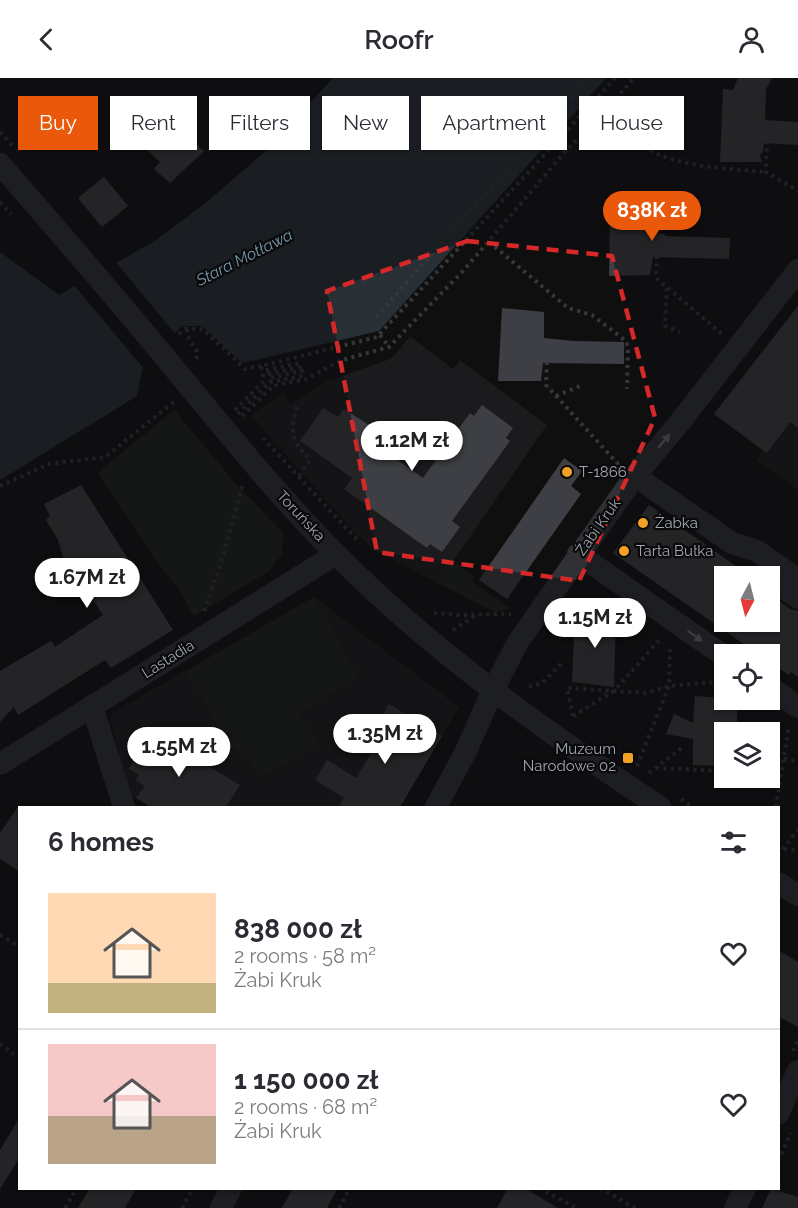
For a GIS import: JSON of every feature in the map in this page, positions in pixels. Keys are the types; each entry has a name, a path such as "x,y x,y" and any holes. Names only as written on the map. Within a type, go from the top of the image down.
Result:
{"street":[{"name":"Toruńska","path":"0,164 85,261 186,367 264,476 336,554 419,631 493,690 659,806"},
{"name":"Żabi Kruk","path":"437,806 466,751 512,651 578,554 628,472 680,422 798,270"},
{"path":"628,472 732,543 753,566"},
{"path":"732,543 757,551 798,579"},
{"name":"Lastadia","path":"0,764 336,554"},
{"path":"578,554 669,623 714,650"},
{"path":"780,585 798,598"},
{"path":"780,694 795,705"},
{"path":"92,706 124,806"},
{"path":"780,884 798,895"},
{"path":"786,1119 798,1071"},
{"path":"221,1208 230,1190"},
{"path":"735,1208 744,1190"}],"path":[{"path":"376,317 588,78"},
{"path":"261,369 377,338 615,78"},
{"path":"618,96 634,78"},
{"path":"237,414 273,386 307,379 339,362 389,347 447,289 579,138"},
{"path":"766,172 767,141"},
{"path":"652,150 660,155 717,168 766,172 798,191"},
{"path":"489,242 568,308 592,315 626,341 628,347 627,389"},
{"path":"657,256 656,278 727,338"},
{"path":"667,288 665,326 680,332"},
{"path":"179,334 187,329 202,329 245,369 299,363 300,367 269,375 270,378 302,371 303,376 270,382 237,414"},
{"path":"186,367 198,356 197,351 188,340 187,329"},
{"path":"380,335 389,347"},
{"path":"547,362 546,385 628,472"},
{"path":"237,414 264,381 261,369"},
{"path":"556,396 579,386"},
{"path":"0,486 48,464 105,457 175,401"},
{"path":"297,407 291,434 296,444 310,460 299,476"},
{"path":"268,442 362,546"},
{"path":"201,618 219,569 243,482"},
{"path":"426,606 441,619"},
{"path":"434,613 517,614"},
{"path":"453,630 476,615"},
{"path":"636,768 669,687 669,623"},
{"path":"669,623 614,691 571,718 567,688 614,691 646,693 669,687 714,682"},
{"path":"447,625 458,635"},
{"path":"529,687 542,683 561,664"},
{"path":"776,806 795,705"},
{"path":"646,775 683,747"},
{"path":"780,764 784,761 798,761"},
{"path":"656,768 714,771"},
{"path":"780,853 798,830"},
{"path":"783,849 798,850"},
{"path":"0,935 18,946"},
{"path":"0,1044 14,1054"},
{"path":"780,1150 786,1119"},
{"path":"65,1208 76,1190"},
{"path":"182,1208 192,1190"},
{"path":"339,1208 349,1190"},
{"path":"543,1190 576,1208"},
{"path":"604,1190 635,1208"}],"highlighted area":[{"path":"467,241 612,256 655,418 579,581 377,552 327,291"}],"shaded area":[{"path":"798,305 798,490 757,461 763,451 714,414"},
{"path":"410,336 453,369 460,360 547,425 438,583 374,550 355,533 251,415 283,393 289,404 328,381 385,361 394,356"},
{"path":"174,410 235,483 283,533 282,554 269,571 194,616 178,588 160,566 99,475 101,470"},
{"path":"453,561 475,577 472,582 511,609 494,612 438,583"},
{"path":"314,597 459,707 401,806 149,806 129,794 110,718 114,712"},
{"path":"314,597 358,677 297,714 300,713 318,744 259,778 242,747 234,751 186,671"}],"water":[{"name":"Stara Motława","path":"333,78 606,78 590,96 579,96 579,108 567,121 567,96 421,96 421,150 541,150 379,331 242,363 202,326 182,326 143,366 137,396 0,480 0,252 59,295 155,241 207,202 267,150 310,150 310,103"}],"pier":[{"path":"114,260 177,336 145,370 73,284"}],"building":[{"path":"738,78 772,78 766,89 765,120 798,122 798,145 764,143 763,152 760,155 762,162 720,162 723,89 733,90"},
{"path":"197,145 204,151 170,183 154,169 160,162 148,151 197,150"},
{"path":"104,177 128,206 102,227 78,198"},
{"path":"613,202 654,207 654,233 665,234 665,236 730,238 729,259 653,257 650,275 609,276 610,212 612,212"},
{"path":"798,306 798,428 790,422 767,453 714,414"},
{"path":"502,308 544,312 544,338 624,342 624,364 543,363 541,381 498,381"},
{"path":"482,405 513,428 506,438 510,441 452,521 460,527 442,552 430,544 427,548 344,489 352,478 300,441 323,408 338,417 344,409 369,425 362,435 423,478 470,413 474,416"},
{"path":"564,458 582,471 571,486 581,494 507,599 479,580"},
{"path":"81,485 173,630 111,668 105,660 18,715 14,707 0,722 0,671 51,641 55,647 103,615 74,571 68,573 58,540 46,520 50,516 44,504"},
{"path":"649,505 736,566 714,566 714,623 613,553"},
{"path":"780,602 790,609 798,611 798,677 791,672 789,675 780,669 780,644 744,644 726,632 780,632"},
{"path":"595,613 616,613 614,687 572,682 575,614 595,615"},
{"path":"695,696 714,697 714,710 737,710 737,722 714,722 714,766 693,765 693,739 666,734 674,714 693,723"},
{"path":"389,704 442,736 401,806 340,806 344,798 315,780 327,760 356,778 386,729 375,727"},
{"path":"151,732 240,785 227,806 149,806 136,798 145,786 136,780 139,775 129,769"},
{"path":"18,807 18,871 0,859 0,833"},
{"path":"780,951 798,962 798,1027 780,1017"},
{"path":"18,1120 18,1160 0,1189 0,1150"},
{"path":"89,1190 135,1190 125,1208 78,1208"},
{"path":"292,1190 337,1190 327,1208 282,1208"},
{"path":"507,1190 527,1190 558,1208 497,1208"},
{"path":"771,1190 798,1197 798,1208 762,1208"}],"place":[{"name":"T-1866","path":"567,472"},
{"name":"Żabka","path":"643,523"},
{"name":"Tarta Bułka","path":"624,551"},
{"name":"Muzeum Narodowe 02","path":"628,758"}]}
